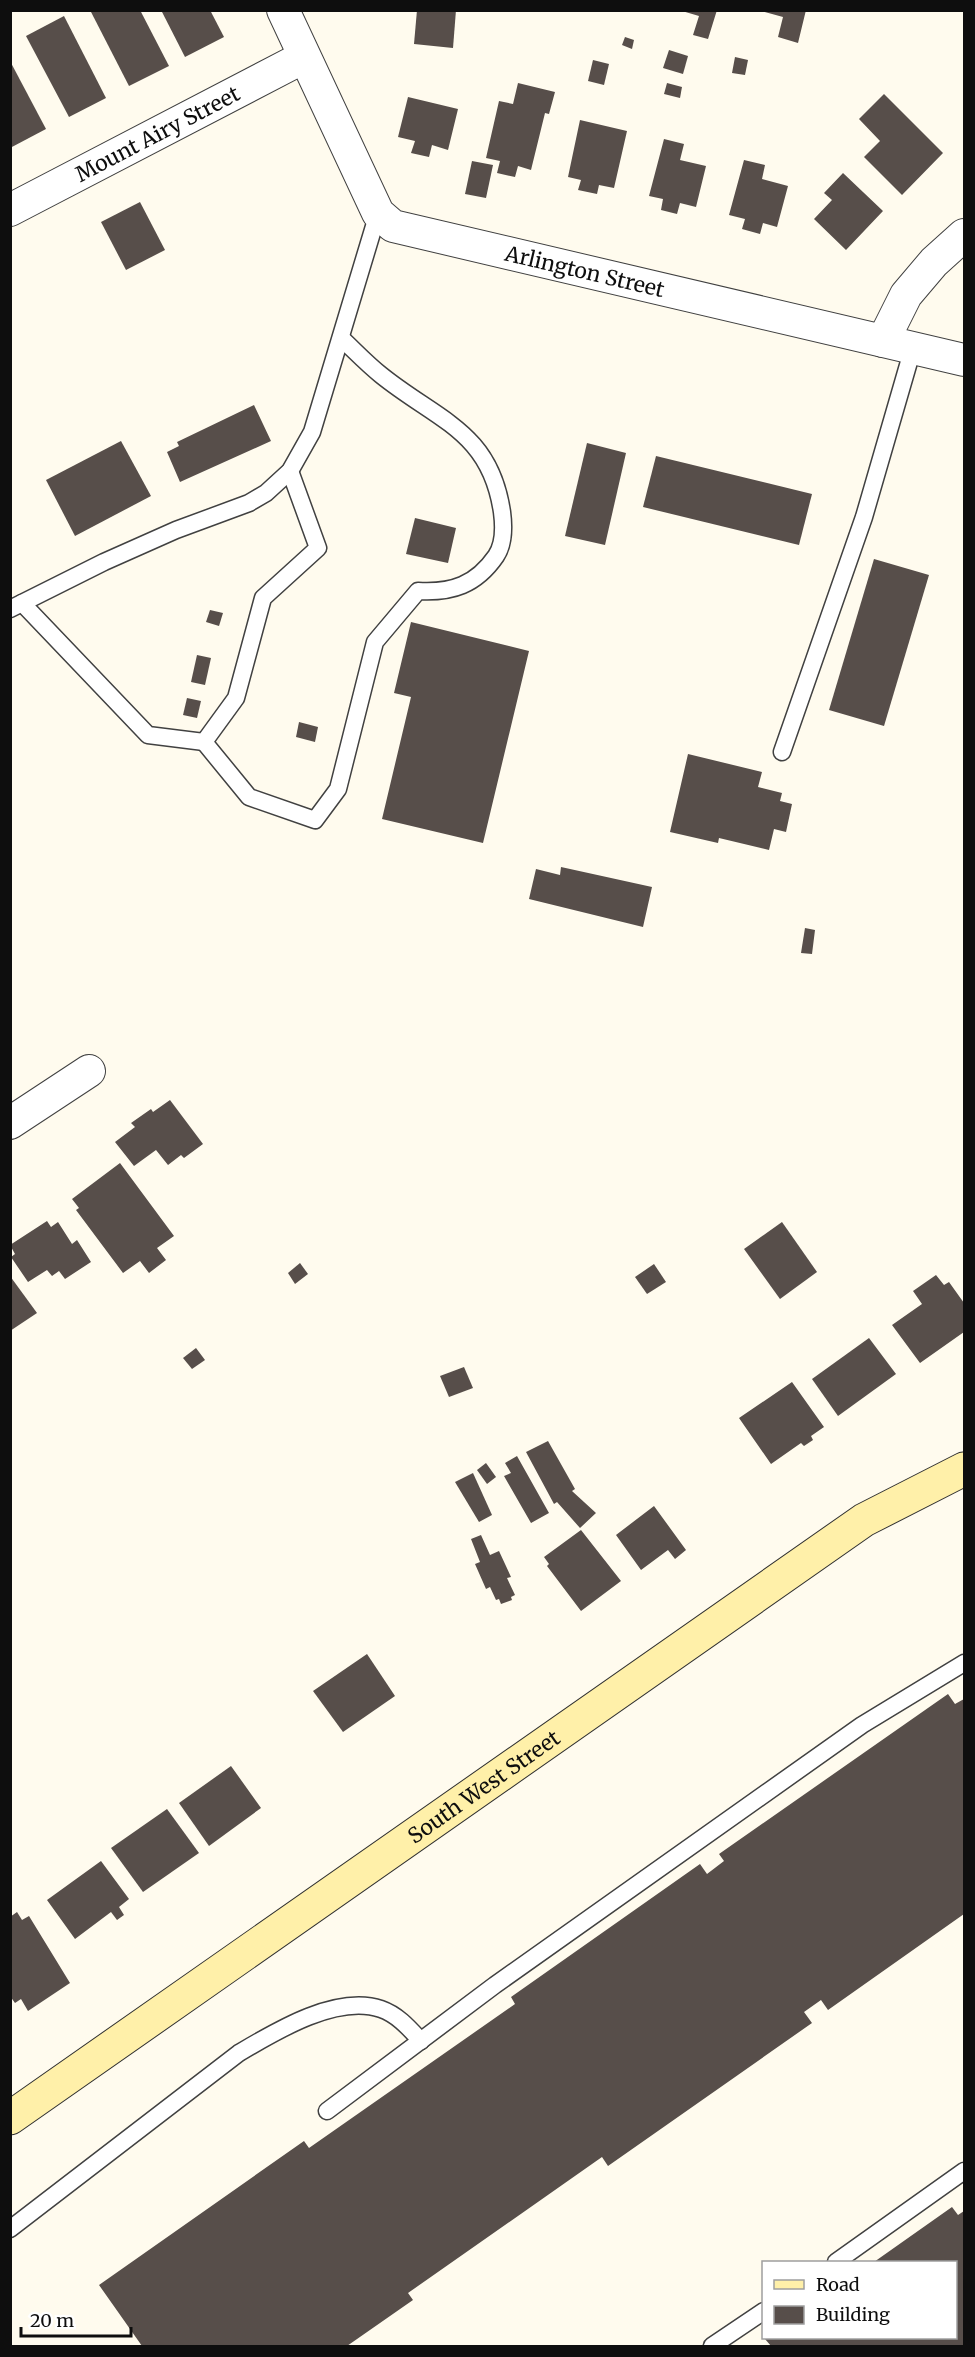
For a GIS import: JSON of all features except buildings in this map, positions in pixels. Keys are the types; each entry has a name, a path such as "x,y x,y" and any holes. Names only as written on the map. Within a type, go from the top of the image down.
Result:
{"street":[{"path":"283,10 378,213"},
{"name":"Mount Airy Street","path":"10,210 304,57"},
{"name":"Arlington Street","path":"378,213 393,226 964,360"},
{"path":"898,345 906,295 934,262 964,235"},
{"path":"10,1123 89,1071"},
{"name":"South West Street","path":"10,2118 864,1520 964,1469"}],"lane":[{"path":"341,338 381,375 463,433 485,457 498,486 504,524 500,550 486,570 467,585 443,592 418,591 375,642 338,789 315,820 249,797 204,742 148,735 16,606 166,534 249,503 266,493 290,471 312,432 378,213"},
{"path":"782,752 864,517 898,345"},
{"path":"204,742 236,698 263,598 318,548 290,471"},
{"path":"327,2111 862,1725 964,1663"},
{"path":"10,2229 230,2060 277,2030 329,2010 355,2005 381,2009 403,2022 421,2041"},
{"path":"837,2261 964,2171"},
{"path":"712,2346 762,2313"}]}
